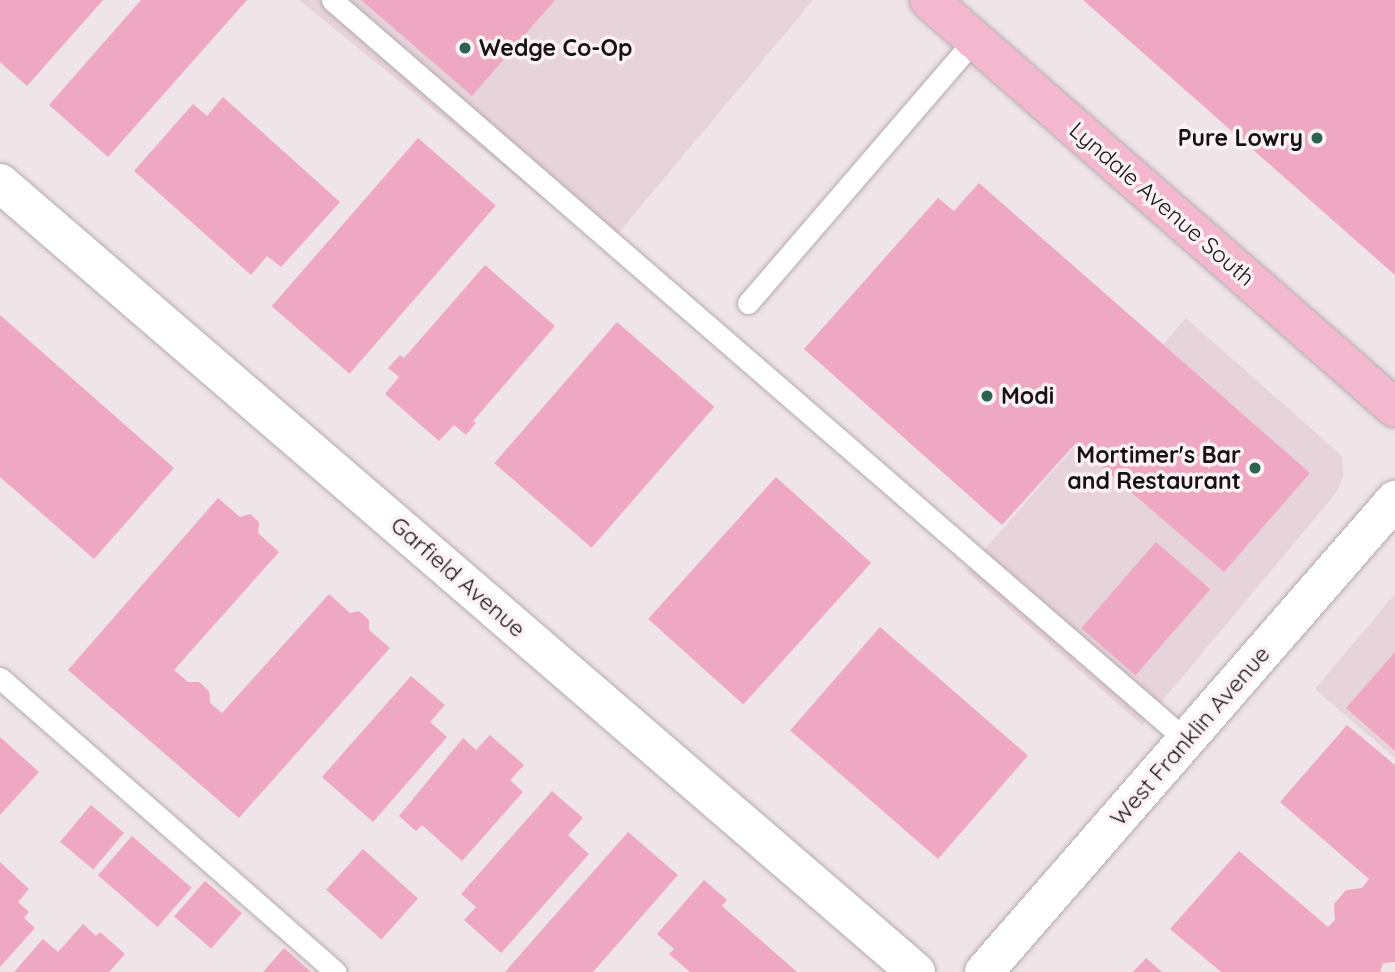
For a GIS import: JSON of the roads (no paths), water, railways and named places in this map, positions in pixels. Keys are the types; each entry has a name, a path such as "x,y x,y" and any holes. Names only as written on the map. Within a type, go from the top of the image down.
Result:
{"main road":[{"name":"Lyndale Avenue South","path":"929,0 1395,408"}],"street":[{"name":"Garfield Avenue","path":"0,183 916,972"},
{"name":"West Franklin Avenue","path":"984,972 1395,500"}],"lane":[{"path":"332,0 1186,740"},
{"path":"748,303 975,40"},
{"path":"0,678 336,972"}],"place":[{"name":"Wedge Co-Op","path":"465,48"},
{"name":"Pure Lowry","path":"1317,138"},
{"name":"Modi","path":"987,396"},
{"name":"Mortimer's Bar and Restaurant","path":"1255,468"}]}
